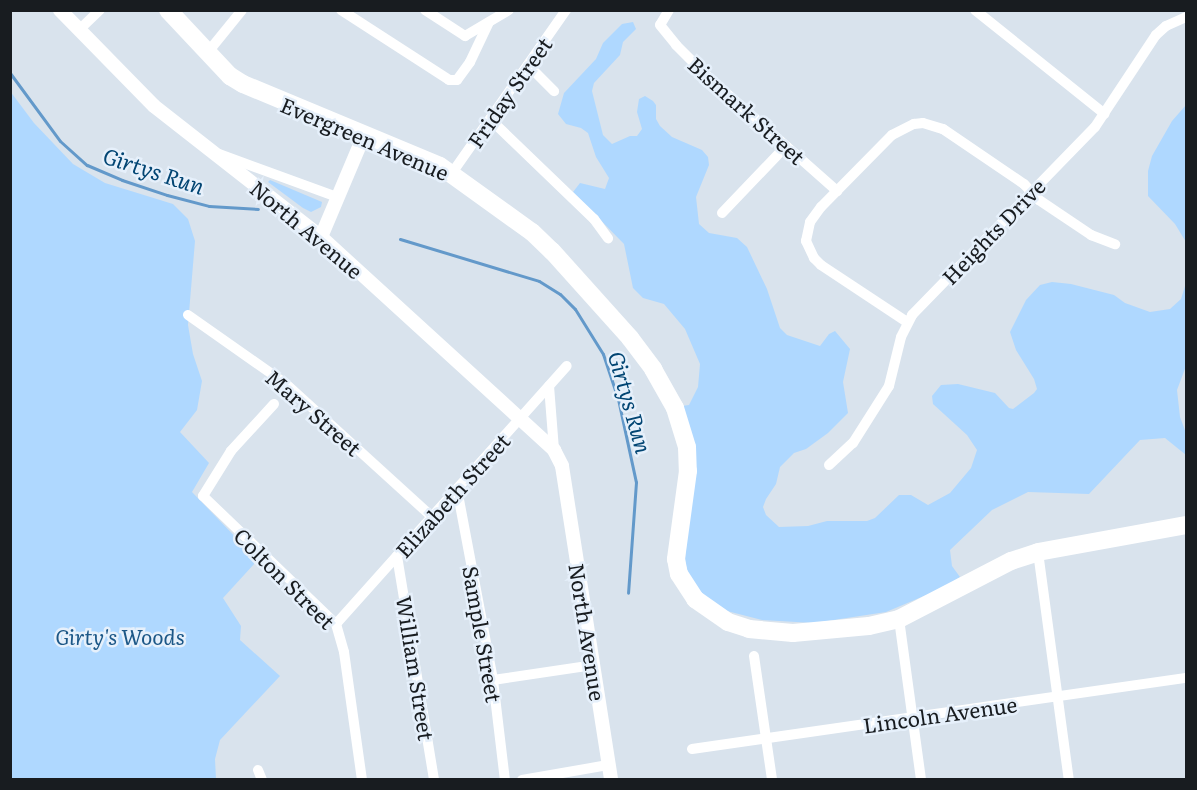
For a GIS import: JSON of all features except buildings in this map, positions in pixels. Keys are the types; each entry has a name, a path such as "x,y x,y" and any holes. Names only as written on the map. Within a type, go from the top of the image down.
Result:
{"main road":[{"name":"Evergreen Avenue","path":"168,10 230,76 256,91 452,173 532,232 552,251 630,338 663,386 675,408 687,447 688,471 676,559 678,574 695,599 728,622 770,632 824,632 899,619 1011,561 1038,552 1186,525"}],"street":[{"name":"North Avenue","path":"60,10 154,106 321,237 554,450 562,466 610,780"},
{"path":"79,30 100,10"},
{"path":"208,52 242,10"},
{"path":"341,10 449,80 457,80 470,62 489,22"},
{"path":"425,10 465,36 509,10"},
{"name":"Friday Street","path":"452,173 566,10"},
{"name":"Bismark Street","path":"669,10 660,25 707,76 837,191"},
{"path":"975,10 1105,114"},
{"name":"Heights Drive","path":"829,465 853,443 889,386 907,322 1105,114 1156,35 1166,26 1186,16"},
{"path":"528,65 554,91"},
{"path":"490,119 594,219 608,238"},
{"path":"907,322 821,265 808,249 807,231 810,222 837,191 892,135 914,124 923,123 943,129 1031,191 1039,200 1091,235 1115,244"},
{"path":"321,237 364,135"},
{"path":"722,213 786,146"},
{"path":"215,153 338,197"},
{"name":"Mary Street","path":"189,315 286,384 432,517"},
{"name":"Elizabeth Street","path":"336,624 567,366"},
{"name":"North Avenue","path":"549,386 554,450"},
{"name":"Colton Street","path":"274,404 231,451 202,496 336,624 344,652 362,780"},
{"name":"Sample Street","path":"457,489 493,680 505,780"},
{"path":"1038,552 1069,780"},
{"name":"William Street","path":"397,556 434,780"},
{"path":"899,619 921,780"},
{"path":"754,656 772,780"},
{"path":"493,680 593,665"},
{"name":"Lincoln Avenue","path":"692,749 1186,678"},
{"path":"522,780 608,765"}],"green space":[{"path":"633,22 636,29 623,42 620,55 594,83 592,91 603,135 612,144 630,136 637,136 642,129 637,112 639,99 645,96 653,101 656,105 656,119 660,126 672,137 702,150 708,157 709,165 696,197 699,224 709,233 737,238 747,247 767,289 780,328 787,335 820,346 829,334 835,331 850,349 843,382 848,413 828,433 806,449 794,453 780,467 776,484 766,499 763,507 766,515 779,527 808,526 827,521 867,521 875,518 899,495 911,495 928,505 950,493 971,468 977,450 967,435 933,404 932,396 941,385 958,384 995,393 1009,408 1013,409 1034,393 1037,389 1034,379 1016,350 1010,332 1026,300 1040,285 1052,282 1071,284 1114,295 1125,303 1150,312 1170,309 1181,299 1186,283 1186,366 1177,390 1180,417 1186,433 1186,455 1165,438 1140,440 1089,494 1028,492 992,510 950,550 952,566 960,577 943,588 886,612 814,623 762,620 727,611 698,591 688,576 685,560 695,453 682,406 689,405 698,387 700,364 685,329 664,304 643,298 633,288 624,244 573,192 580,183 605,189 609,178 596,157 588,133 581,128 566,124 558,114 564,93 596,59 603,43 622,24"},
{"name":"Girty's Woods","path":"10,91 34,123 73,164 105,183 173,204 188,219 195,241 188,325 193,354 202,381 197,410 180,432 209,463 192,492 247,549 244,553 255,563 223,598 241,626 240,640 280,676 220,740 215,759 216,779 11,779"},
{"path":"1186,105 1186,242 1175,224 1148,196 1148,171 1152,156 1172,121"},
{"path":"270,180 322,202 321,207 311,212 303,208 268,182"}],"waterway":[{"name":"Girtys Run","path":"10,73 60,141 87,165 122,180 209,206 258,209"},
{"name":"Girtys Run","path":"400,239 539,281 560,294 575,309 603,354 618,399 636,482 628,593"}]}
